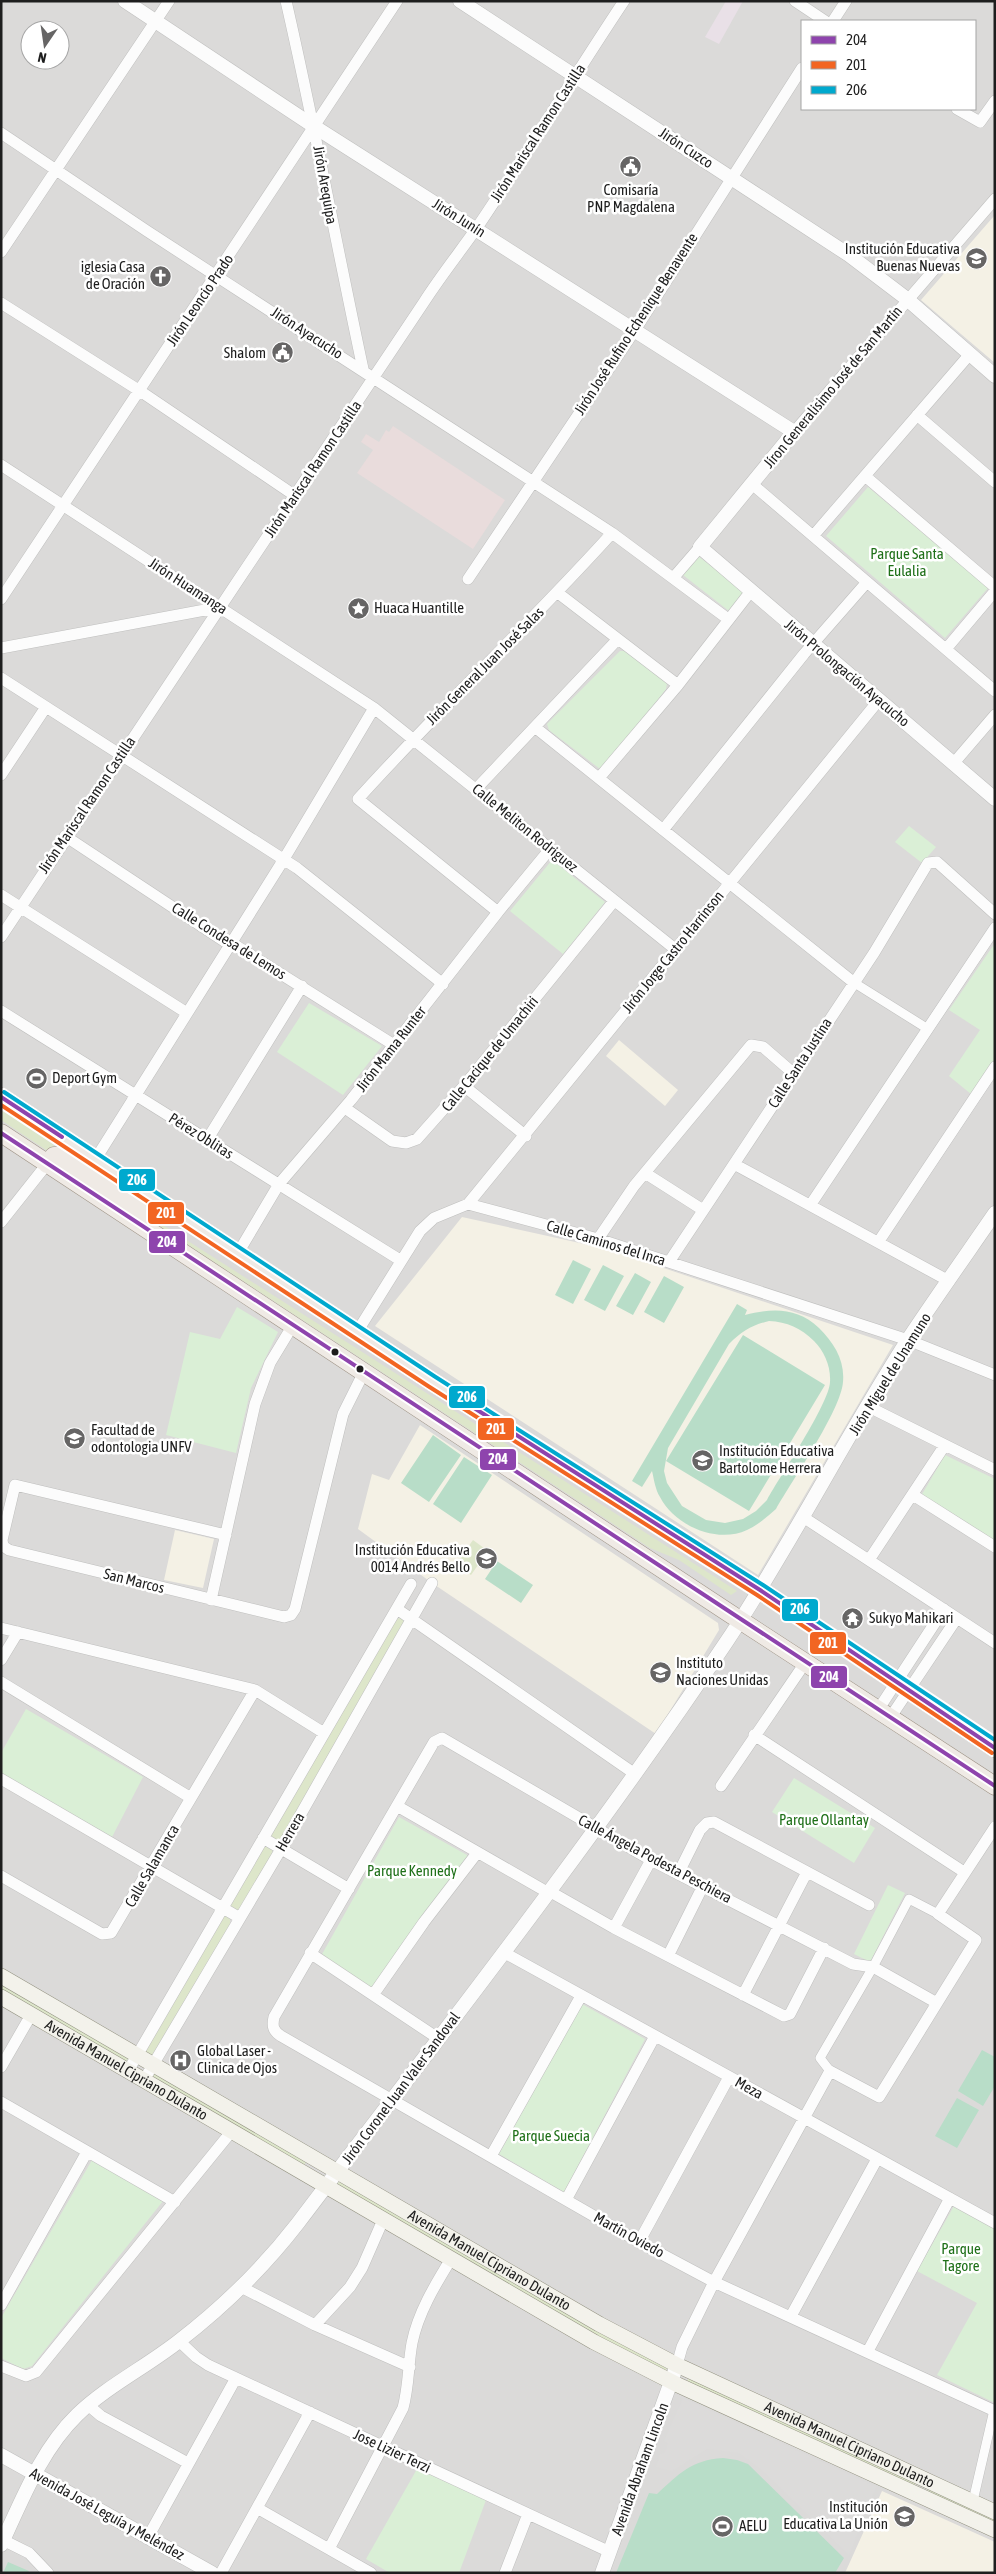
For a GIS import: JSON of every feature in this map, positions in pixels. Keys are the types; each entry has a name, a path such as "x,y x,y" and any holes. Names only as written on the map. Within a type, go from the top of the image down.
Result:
{"main road":[{"path":"1,1097 356,1332 760,1590 995,1748"},
{"path":"1,1133 805,1663 995,1786"},
{"path":"47,1164 54,1156 64,1156 146,1209 186,1219"},
{"name":"Avenida Manuel Cipriano Dulanto","path":"1,1976 599,2324 677,2366 995,2512"},
{"name":"Avenida Manuel Cipriano Dulanto","path":"1,1997 594,2342 672,2382 995,2530"},
{"path":"919,2495 926,2480"}],"street":[{"name":"Jirón Junín","path":"125,1 315,127 794,432"},
{"path":"1,252 169,1"},
{"name":"Jirón Arequipa","path":"286,1 315,127 321,171 363,369"},
{"name":"Jirón Leoncio Prado","path":"1,599 397,1"},
{"name":"Jirón Cuzco","path":"460,1 731,176 849,255 908,299 995,376"},
{"name":"Jirón Mariscal Ramon Castilla","path":"1,937 120,754 375,378 425,300 476,229 624,1"},
{"path":"796,1 824,20"},
{"path":"834,20 846,1"},
{"name":"Jirón José Rufino Echenique Benavente","path":"468,578 635,330 731,176 801,70"},
{"path":"959,110 980,122 995,100"},
{"name":"Jirón Ayacucho","path":"1,133 56,168 147,231 363,369 612,533 674,577 728,619"},
{"name":"Jíron Generalisimo José de San Martín","path":"674,577 794,432 995,199"},
{"path":"1,303 140,391 294,495"},
{"path":"813,536 970,354"},
{"path":"917,415 995,482"},
{"name":"Jirón Huamanga","path":"1,465 374,708"},
{"path":"866,476 995,587"},
{"path":"752,484 995,691"},
{"name":"Jirón General Juan José Salas","path":"498,912 358,799 413,738 558,593 612,533"},
{"name":"Jirón Prolongación Ayacucho","path":"700,547 995,799"},
{"path":"663,830 813,644 867,582"},
{"path":"599,778 678,684 751,591"},
{"path":"946,649 995,591"},
{"path":"558,593 617,640 678,684"},
{"path":"1,648 221,607"},
{"path":"477,788 536,728 617,640"},
{"path":"1,678 284,859 330,892 442,984"},
{"name":"Jirón Jorge Castro Harrinson","path":"468,1204 526,1136 729,882 879,700"},
{"path":"1,775 46,707"},
{"path":"95,1160 284,859 374,708"},
{"name":"Calle Meliton Rodriguez","path":"374,708 477,788 675,949"},
{"path":"953,764 995,715"},
{"path":"536,728 853,982 928,1029"},
{"name":"Calle Condesa de Lemos","path":"66,836 230,945 238,947 394,1044"},
{"name":"Jirón Mama Runter","path":"238,1253 279,1184 345,1108 498,912 550,849"},
{"name":"Calle Santa Justina","path":"669,1262 853,982 928,863 937,862 995,914"},
{"path":"1,895 187,1013"},
{"name":"Calle Cacique de Umachiri","path":"345,1108 379,1135 392,1141 406,1143 417,1139 429,1128 464,1086 614,901"},
{"path":"811,1204 995,928"},
{"path":"207,1140 302,986"},
{"name":"Pérez Oblitas","path":"1,1011 400,1260"},
{"path":"598,1239 645,1172 751,1045 763,1047 793,1073"},
{"path":"880,1241 995,1067"},
{"path":"464,1086 526,1136"},
{"path":"1,1222 47,1164"},
{"path":"734,1164 880,1241 949,1281"},
{"path":"645,1172 703,1210"},
{"path":"356,1332 420,1230 434,1218 468,1204"},
{"name":"Calle Caminos del Inca","path":"468,1204 598,1239 908,1340 994,1374"},
{"name":"Jirón Miguel de Unamuno","path":"760,1590 908,1340 995,1213"},
{"path":"211,1600 255,1404 263,1378 293,1325"},
{"name":"San Marcos","path":"226,1535 14,1485 2,1540 3,1546 9,1550 284,1617 291,1615 295,1609 343,1414 364,1372"},
{"path":"869,1407 995,1470"},
{"path":"869,1560 945,1445"},
{"path":"912,1495 995,1547"},
{"path":"803,1517 995,1644"},
{"name":"Herrera","path":"144,2080 281,1849 432,1582"},
{"name":"Herrera","path":"128,2071 411,1584"},
{"name":"Jirón Coronel Juan Valer Sandoval","path":"2,2541 50,2447 76,2416 88,2405 179,2341 241,2288 273,2253 439,2039 595,1829 635,1774 760,1590"},
{"path":"397,1609 635,1774"},
{"path":"884,1714 902,1686 944,1609"},
{"path":"902,1686 957,1618"},
{"path":"1,1628 255,1690 324,1733"},
{"path":"1,1660 18,1632"},
{"path":"721,1786 754,1735 805,1663"},
{"path":"1,1682 191,1798"},
{"name":"Calle Salamanca","path":"1,1876 106,1935 111,1933 116,1928 255,1690"},
{"path":"754,1735 964,1872"},
{"name":"Calle Ángela Podesta Peschiera","path":"397,1806 434,1742 442,1738 651,1860 853,1964 873,1968 937,2003"},
{"path":"1,1780 240,1918"},
{"path":"439,2039 310,1953 397,1806 477,1853 614,1928 784,2016 790,2014 824,1948"},
{"path":"678,1874 700,1830 707,1823 714,1822 869,1905"},
{"path":"938,1914 995,1827"},
{"path":"263,1838 348,1889"},
{"path":"373,1995 424,1922 477,1853"},
{"path":"614,1928 651,1860"},
{"path":"743,1995 807,1872"},
{"path":"668,1956 704,1886"},
{"path":"909,1899 938,1914 976,1940 878,2097 830,2070 820,2058 873,1968 909,1899"},
{"name":"Meza","path":"503,1952 995,2223"},
{"name":"Martín Oviedo","path":"310,1953 274,2017 273,2026 276,2033 638,2242 714,2282 995,2410"},
{"path":"491,2156 581,1996"},
{"path":"1,2066 31,2015"},
{"path":"566,2200 655,2036"},
{"path":"677,2366 682,2346 714,2282 830,2070"},
{"path":"638,2242 729,2078"},
{"path":"1,2102 175,2202"},
{"path":"1,2366 26,2376 36,2372 231,2132"},
{"path":"1,2305 87,2152"},
{"path":"791,2316 877,2159"},
{"path":"868,2351 950,2198"},
{"path":"315,2325 350,2287 362,2268 383,2220"},
{"path":"329,2549 402,2408 410,2367 412,2344 418,2322 451,2259"},
{"path":"241,2288 315,2325 410,2367"},
{"name":"Jose Lizier Terzi","path":"179,2341 196,2357 236,2378 610,2552"},
{"name":"Avenida Abraham Lincoln","path":"602,2573 677,2366"},
{"path":"148,2536 236,2378"},
{"path":"88,2405 101,2416 188,2463"},
{"path":"973,2501 995,2410"},
{"path":"221,2573 310,2412"},
{"name":"Avenida José Leguía y Meléndez","path":"1,2456 212,2573"},
{"path":"257,2508 371,2573"},
{"path":"505,2573 528,2514"},
{"path":"2,2541 29,2553 48,2573"}],"shaded area":[{"path":"1,1 995,1 995,2573 1,2573"},
{"path":"726,1 743,1 719,44 705,37"},
{"name":"Institución Educativa Buenas Nuevas","path":"995,217 995,363 921,300"},
{"path":"393,426 505,500 473,549 357,473 373,450 361,442 366,434 379,442 386,430 389,432"},
{"path":"619,1040 678,1090 665,1106 606,1056"},
{"name":"Institución Educativa Bartolome Herrera","path":"462,1217 607,1249 893,1345 758,1575 375,1326"},
{"name":"Institución Educativa 0014 Andrés Bello","path":"420,1425 718,1623 719,1630 656,1734 432,1583 358,1529 372,1474 389,1480"},
{"path":"175,1530 214,1539 203,1588 164,1580"},
{"path":"683,2398 876,2487 849,2555 762,2470 739,2453 707,2449 672,2471 656,2467 660,2454 665,2453 668,2443 664,2441"},
{"name":"Institución Educativa La Unión","path":"882,2491 995,2542 995,2573 845,2573"}],"green space":[{"name":"Parque Santa Eulalia","path":"868,487 988,588 945,638 826,536"},
{"path":"698,556 744,591 729,611 683,575"},
{"path":"620,651 627,651 667,683 666,689 604,770 600,769 549,730 547,724"},
{"path":"909,826 936,847 922,863 895,842"},
{"path":"552,860 605,902 563,954 510,911"},
{"path":"995,943 995,1059 971,1094 949,1076 980,1030 949,1010"},
{"path":"309,1003 382,1046 343,1095 277,1052"},
{"path":"1,1109 54,1145 49,1152 1,1120"},
{"path":"64,1162 737,1591 731,1595 679,1560 650,1548"},
{"path":"573,1260 591,1269 573,1304 555,1295"},
{"path":"603,1265 624,1276 605,1311 584,1300"},
{"path":"635,1273 651,1282 633,1315 616,1306"},
{"path":"664,1276 684,1287 664,1323 644,1312"},
{"path":"737,1304 747,1310 745,1315 774,1310 802,1316 819,1328 834,1346 842,1366 843,1382 834,1410 815,1446 776,1509 759,1523 735,1534 723,1535 698,1530 686,1524 667,1507 657,1491 652,1471 642,1487 632,1481","holes":["769,1321 788,1324 799,1329 809,1336 821,1349 829,1370 830,1382 828,1392 813,1423 767,1500 756,1511 743,1519 725,1523 706,1520 682,1506 667,1483 664,1471 668,1448 729,1344 743,1332 757,1324"]},
{"path":"237,1307 278,1332 251,1388 236,1453 166,1435 190,1332 220,1339"},
{"path":"743,1335 825,1385 749,1511 666,1461"},
{"path":"433,1435 461,1455 429,1502 401,1483"},
{"path":"945,1455 995,1479 995,1542 921,1496"},
{"path":"464,1457 492,1475 461,1523 433,1504"},
{"path":"473,1540 488,1551 471,1575 455,1565"},
{"path":"497,1561 533,1585 521,1603 485,1579"},
{"path":"400,1618 406,1622 281,1841 277,1843 270,1839 270,1835 396,1619"},
{"path":"26,1709 143,1777 112,1837 1,1774 1,1753"},
{"name":"Parque Ollantay","path":"794,1778 875,1828 854,1863 772,1812"},
{"name":"Parque Kennedy","path":"399,1817 467,1855 468,1861 371,1989 321,1956"},
{"path":"267,1845 273,1854 241,1909 237,1911 230,1907 230,1904 263,1846"},
{"path":"888,1885 905,1893 870,1962 854,1954"},
{"path":"226,1915 230,1918 230,1924 154,2056 151,2057 143,2049"},
{"path":"1,1982 128,2055 128,2059 126,2062 1,1992"},
{"name":"Parque Suecia","path":"582,2004 645,2039 564,2192 499,2154"},
{"path":"982,2050 995,2057 995,2086 983,2106 958,2091"},
{"path":"154,2071 307,2160 303,2167 151,2079"},
{"path":"957,2098 979,2110 957,2148 935,2136"},
{"path":"92,2160 163,2201 32,2366 23,2369 1,2358 1,2318"},
{"path":"338,2181 667,2368 665,2372 623,2353 335,2183"},
{"name":"Parque Tagore","path":"954,2206 995,2229 995,2403 937,2375 977,2303 917,2271"},
{"path":"689,2377 916,2483 914,2487 687,2381"},
{"name":"AELU","path":"723,2458 748,2464 844,2558 835,2573 616,2573 649,2493 657,2494 679,2474 694,2465 712,2459"},
{"path":"417,2469 486,2500 459,2573 390,2573 366,2559"},
{"path":"929,2488 995,2516 995,2525 928,2492"},
{"path":"8,2562 29,2571 28,2573 3,2573"}],"transit line":[{"name":"206","path":"4,1092 434,1376 763,1585 995,1740"},
{"name":"204","path":"1,1097 62,1137"},
{"name":"201","path":"1,1105 428,1386 757,1595 992,1753"},
{"name":"204","path":"1,1133 995,1786"},
{"name":"204","path":"460,1399 760,1590 995,1748"}],"place":[{"name":"Comisaría PNP Magdalena","path":"631,167"},
{"name":"Institución Educativa Buenas Nuevas","path":"976,258"},
{"name":"iglesia Casa de Oración","path":"161,276"},
{"name":"Shalom","path":"282,353"},
{"name":"Huaca Huantille","path":"358,608"},
{"name":"Deport Gym","path":"36,1078"},
{"name":"Facultad de odontologia UNFV","path":"75,1439"},
{"name":"Institución Educativa Bartolome Herrera","path":"703,1460"},
{"name":"Institución Educativa 0014 Andrés Bello","path":"486,1559"},
{"name":"Sukyo Mahikari","path":"853,1618"},
{"name":"Instituto Naciones Unidas","path":"660,1672"},
{"name":"Global Laser - Clinica de Ojos","path":"181,2060"},
{"name":"Institución Educativa La Unión","path":"904,2516"},
{"name":"AELU","path":"723,2526"}]}
